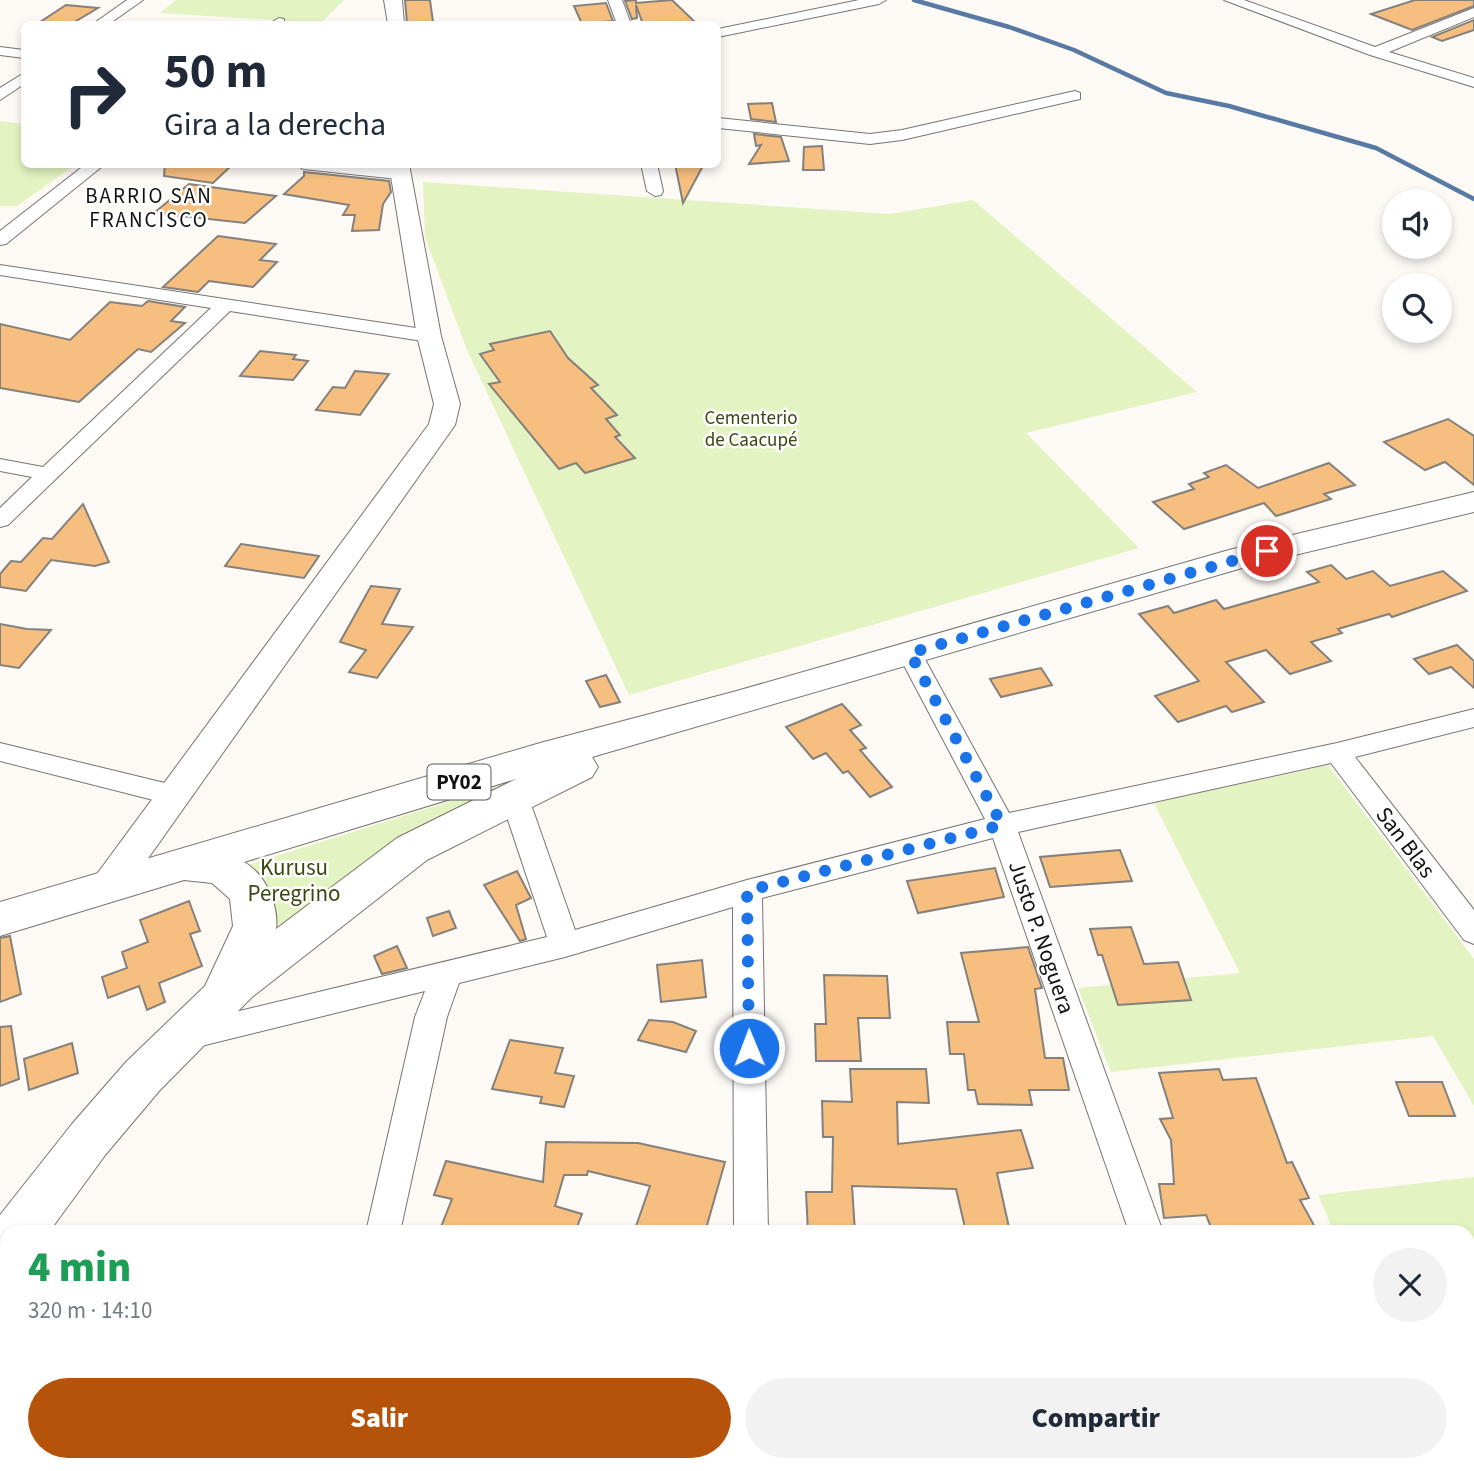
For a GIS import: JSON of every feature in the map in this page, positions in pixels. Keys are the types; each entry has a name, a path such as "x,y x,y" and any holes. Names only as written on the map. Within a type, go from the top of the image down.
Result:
{"main road":[{"name":"PY02","path":"0,919 540,757 733,705 1241,557 1474,502"},
{"name":"PY02","path":"23,1225 89,1139 194,1023 285,945 412,849 514,796 599,758 733,705"},
{"path":"187,865 227,872 242,884 256,916 254,934 245,951 194,1023"}],"street":[{"path":"104,21 136,0"},
{"path":"393,0 396,21"},
{"path":"615,0 623,21"},
{"path":"721,32 879,0"},
{"path":"1231,0 1375,52 1474,83"},
{"path":"1375,52 1474,12"},
{"path":"0,51 21,54"},
{"path":"0,95 21,79"},
{"path":"721,123 870,139 902,135 1075,96"},
{"path":"0,240 92,168"},
{"path":"107,888 442,425 447,404 429,336 398,169 379,168"},
{"path":"650,168 655,191"},
{"path":"0,270 429,336"},
{"path":"0,520 224,306"},
{"path":"0,465 48,474"},
{"name":"Justo P. Noguera","path":"910,653 1002,825 1144,1225"},
{"path":"194,1023 447,974 565,945 747,891 1002,825 1337,752 1474,718"},
{"path":"0,752 173,795"},
{"name":"San Blas","path":"1337,752 1474,932"},
{"path":"514,796 565,945"},
{"path":"747,891 751,1225"},
{"path":"385,1225 431,1017 447,974"}],"green space":[{"path":"176,0 344,0 323,21 160,13"},
{"path":"0,121 21,124 21,168 71,168 17,206 0,206"},
{"name":"Cementerio de Caacupé","path":"423,182 890,214 973,200 1197,392 1026,433 1139,548 629,695 467,350 425,237"},
{"path":"1328,765 1474,959 1474,1106 1433,1036 1111,1072 1078,988 1240,973 1154,803"},
{"name":"Kurusu Peregrino","path":"505,784 503,787 269,939 248,865"},
{"path":"1474,1177 1474,1225 1331,1225 1318,1195"}],"building":[{"path":"405,0 430,0 433,21 407,21"},
{"path":"636,0 636,3 672,0 694,21 642,21 636,5 637,18 632,19 625,1"},
{"path":"1415,0 1474,0 1474,6 1412,30 1371,14"},
{"path":"606,3 613,21 581,21 574,6"},
{"path":"66,5 98,8 76,21 42,21"},
{"path":"1474,20 1474,30 1442,41 1432,37"},
{"path":"772,103 776,122 751,119 748,104"},
{"path":"754,134 781,137 789,161 749,164 761,145 756,146"},
{"path":"822,146 824,170 803,170 804,147"},
{"path":"165,168 229,168 213,183 164,176"},
{"path":"676,168 702,168 683,203"},
{"path":"304,172 389,181 391,192 383,204 379,230 352,231 355,215 343,215 349,205 284,194 304,176"},
{"path":"189,184 276,196 245,223 154,213"},
{"path":"218,236 276,244 260,260 277,262 253,287 209,281 198,292 163,287"},
{"path":"148,301 185,307 171,321 185,323 151,352 138,349 79,402 0,388 0,324 70,340 110,302 142,306"},
{"path":"550,331 568,358 598,385 591,388 617,415 606,419 620,435 615,437 635,458 585,473 576,463 559,469 489,384 500,382 480,354 494,350 490,344"},
{"path":"260,351 296,355 293,359 308,361 293,380 240,376"},
{"path":"355,371 389,374 360,415 316,410 333,387 345,388"},
{"path":"1448,419 1474,436 1474,485 1445,462 1425,470 1384,442"},
{"path":"1329,463 1355,485 1324,494 1331,499 1276,516 1264,503 1184,529 1153,502 1194,489 1189,484 1209,477 1204,473 1226,465 1258,488"},
{"path":"83,504 109,562 95,566 51,560 26,591 0,587 0,574 11,561 21,562 43,538 52,539"},
{"path":"241,544 319,556 304,578 225,566"},
{"path":"1331,565 1346,579 1373,571 1390,586 1443,571 1467,591 1392,617 1389,614 1338,629 1342,633 1311,642 1331,661 1290,674 1266,650 1226,662 1264,702 1232,712 1226,706 1178,722 1155,696 1199,681 1139,614 1168,606 1174,613 1216,600 1224,609 1319,582 1307,572"},
{"path":"371,586 400,589 382,624 413,627 377,678 349,672 366,650 340,642"},
{"path":"0,624 51,630 19,668 0,665"},
{"path":"1457,645 1474,661 1474,688 1451,667 1429,674 1414,659"},
{"path":"1041,668 1052,685 1001,697 990,679"},
{"path":"606,675 620,702 600,707 586,681"},
{"path":"842,704 861,725 850,730 866,748 860,750 892,787 870,797 848,771 843,773 826,753 813,759 786,727"},
{"path":"1120,850 1132,881 1050,887 1040,857"},
{"path":"995,868 1004,897 918,913 907,881"},
{"path":"517,871 531,898 516,905 526,939 520,941 484,885"},
{"path":"189,901 200,931 190,934 202,966 159,983 165,1002 147,1010 139,986 108,998 102,977 127,968 122,952 148,942 140,920"},
{"path":"449,911 456,928 433,936 427,918"},
{"path":"1131,927 1144,964 1178,962 1191,1000 1118,1005 1102,955 1098,955 1090,929"},
{"path":"10,936 21,994 0,1002 0,938"},
{"path":"397,946 407,968 382,974 374,956"},
{"path":"1028,947 1042,988 1035,989 1045,1058 1063,1058 1069,1090 1029,1090 1032,1105 978,1104 975,1090 968,1090 964,1054 950,1054 947,1022 979,1022 961,953"},
{"path":"702,960 706,997 661,1002 657,965"},
{"path":"824,975 887,976 890,1018 858,1018 861,1061 816,1061 815,1024 826,1024"},
{"path":"649,1020 673,1022 696,1031 686,1052 638,1040"},
{"path":"11,1026 19,1079 0,1086 0,1027"},
{"path":"510,1040 563,1048 555,1073 574,1076 564,1107 540,1103 542,1097 492,1089"},
{"path":"72,1043 78,1073 29,1090 24,1059"},
{"path":"850,1069 926,1069 929,1103 897,1102 898,1144 1021,1130 1033,1168 997,1173 1008,1225 964,1225 956,1189 852,1186 855,1225 808,1225 806,1192 832,1192 833,1137 823,1137 822,1101 852,1102"},
{"path":"1219,1069 1223,1080 1256,1078 1287,1163 1292,1162 1309,1198 1300,1200 1314,1225 1210,1225 1206,1215 1164,1218 1159,1184 1174,1184 1171,1140 1160,1119 1173,1118 1159,1073"},
{"path":"1396,1082 1442,1082 1455,1116 1409,1116"},
{"path":"546,1142 638,1143 725,1162 707,1225 636,1225 650,1186 588,1171 587,1175 564,1175 555,1206 582,1214 578,1225 442,1225 452,1199 434,1195 446,1161 543,1182"}],"waterway":[{"path":"914,0 1009,27 1074,50 1166,93 1229,106 1376,148 1474,199"}],"district":[{"name":"BARRIO SAN FRANCISCO","path":"149,208"}],"route":[{"path":"749,1048 747,891 1002,825 910,653 1267,551"}]}
